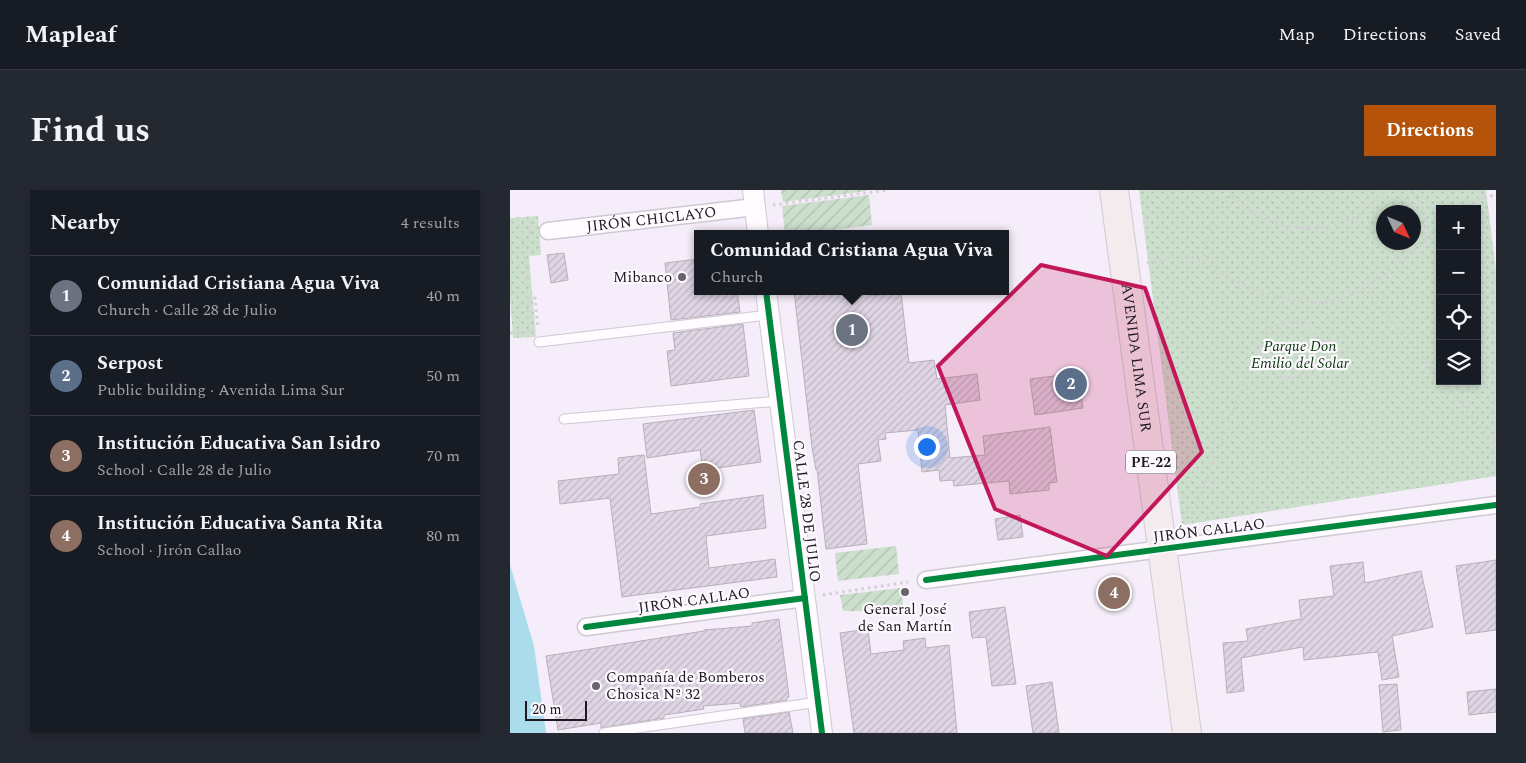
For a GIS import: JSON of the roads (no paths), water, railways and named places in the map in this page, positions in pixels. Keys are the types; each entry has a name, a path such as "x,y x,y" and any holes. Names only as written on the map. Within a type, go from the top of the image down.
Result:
{"highway":[{"name":"AVENIDA LIMA SUR","path":"1114,190 1187,733"}],"street":[{"name":"JIRÓN CHICLAYO","path":"548,231 754,199"},
{"path":"754,199 758,230"},
{"name":"CALLE 28 DE JULIO","path":"766,295 822,733"},
{"name":"JIRÓN CALLAO","path":"926,580 1496,505"},
{"name":"JIRÓN CALLAO","path":"586,627 805,598"}],"lane":[{"path":"539,342 769,315"},
{"path":"564,419 780,402"},
{"path":"604,733 818,702"}],"water":[{"path":"510,565 534,646 546,733 510,733"}],"place":[{"name":"Mibanco","path":"682,277"},
{"name":"Comunidad Cristiana Agua Viva","path":"852,330"},
{"name":"Serpost","path":"1071,384"},
{"name":"Institución Educativa San Isidro","path":"704,479"},
{"name":"General José de San Martín","path":"905,592"},
{"name":"Institución Educativa Santa Rita","path":"1114,593"},
{"name":"Compañía de Bomberos Chosica Nº 32","path":"596,686"}],"park label":[{"name":"Parque Don Emilio del Solar","path":"1300,354"}]}
